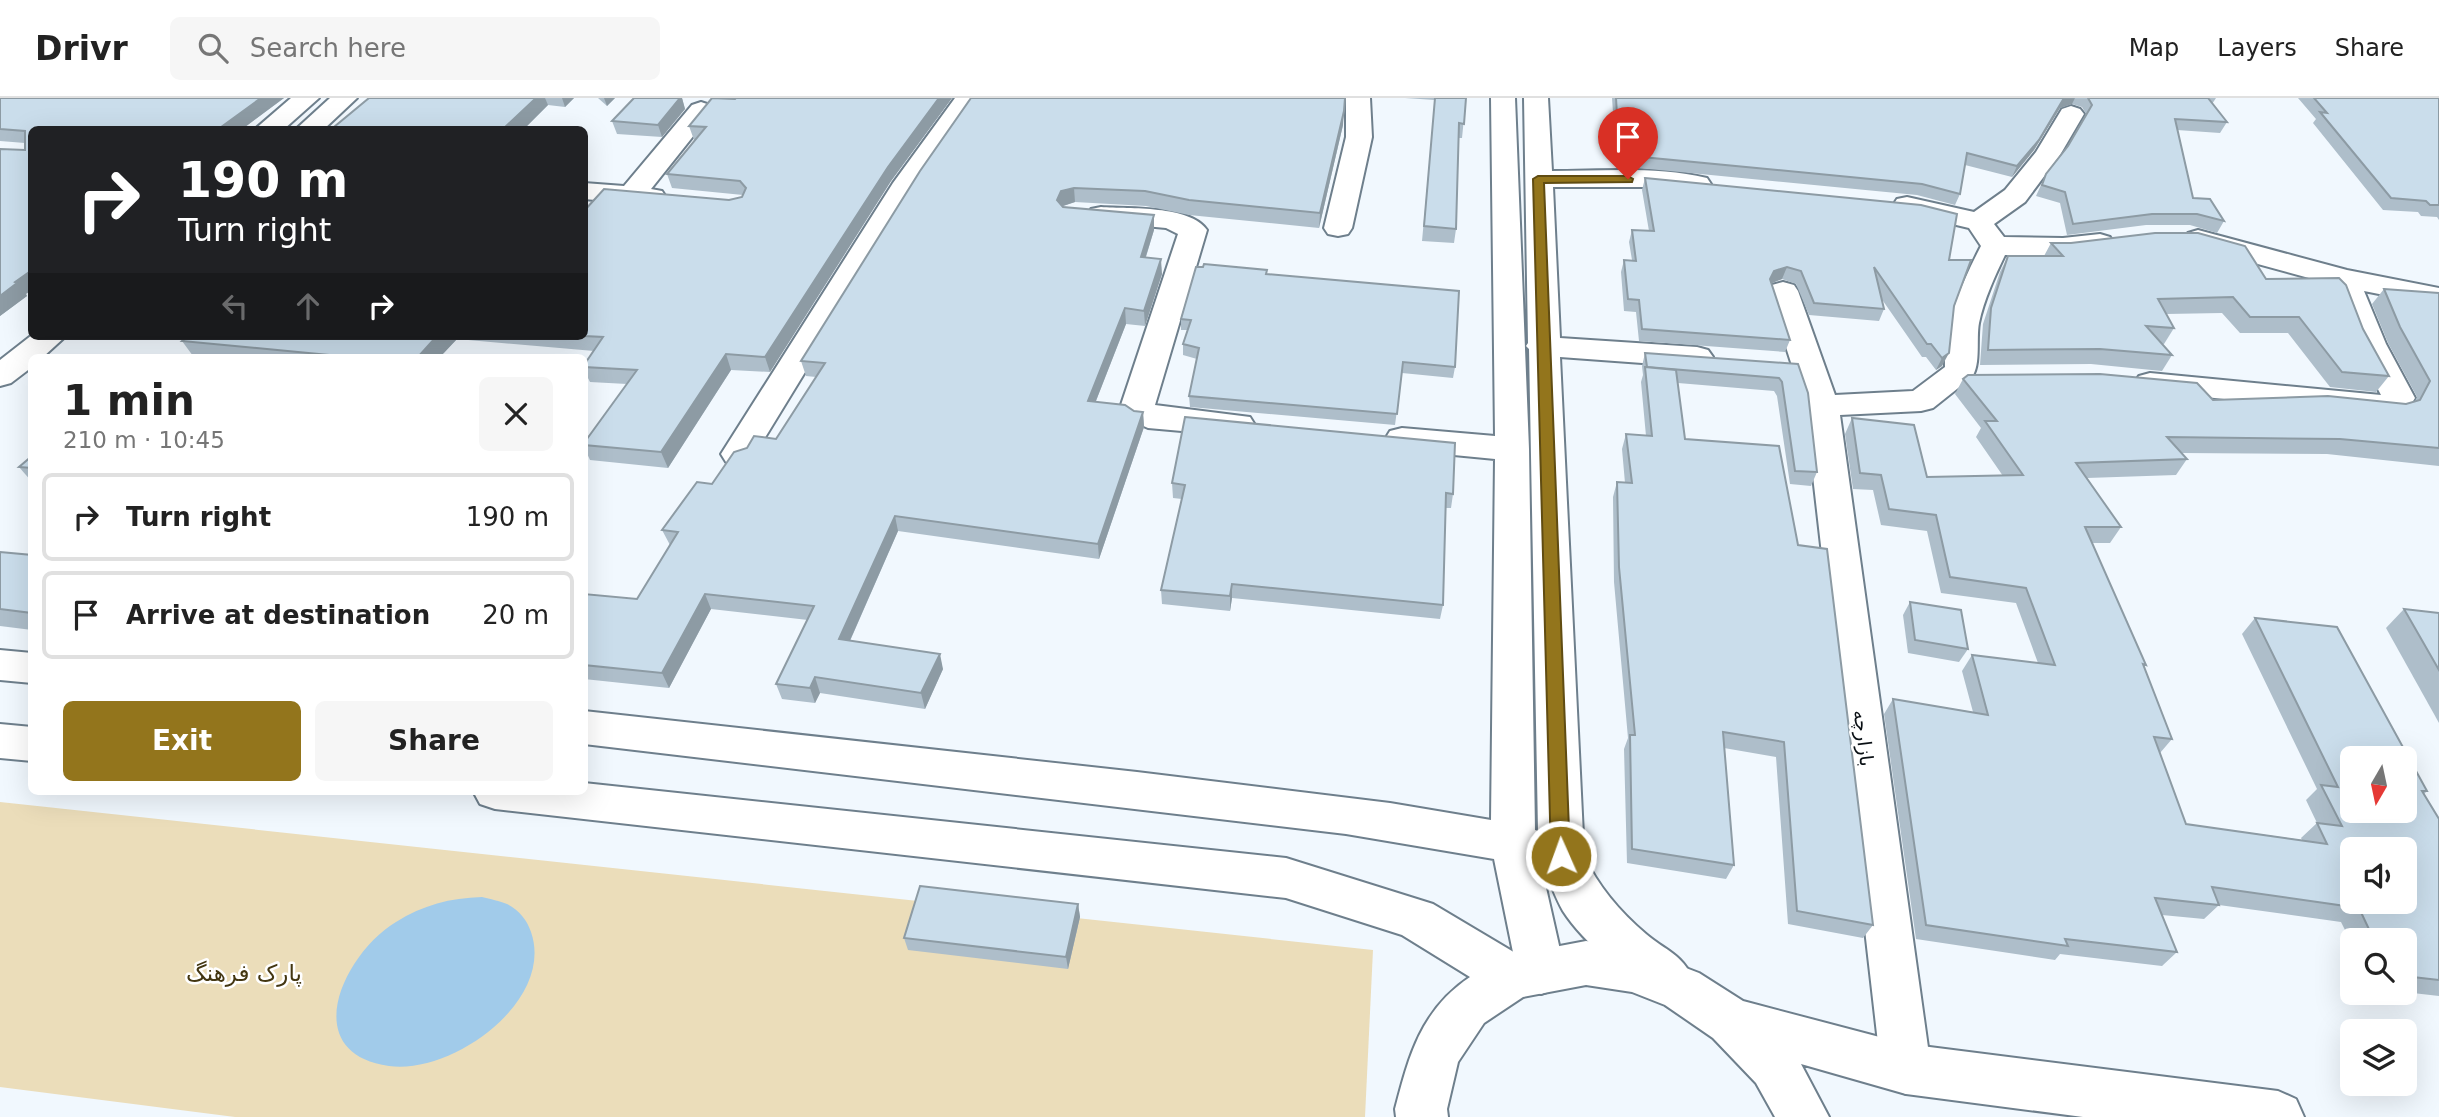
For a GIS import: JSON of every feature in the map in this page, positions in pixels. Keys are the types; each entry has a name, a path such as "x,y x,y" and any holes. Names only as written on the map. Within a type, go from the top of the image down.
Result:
{"main road":[{"path":"272,126 307,98"},
{"path":"312,126 345,98"},
{"path":"738,454 907,183 968,98"},
{"path":"1338,228 1359,136 1358,98"},
{"path":"1503,98 1512,449 1514,842 1527,975"},
{"path":"1536,98 1542,346 1561,856 1580,897 1629,949 1682,989 1731,1021 1774,1066 1803,1117"},
{"path":"631,195 701,110"},
{"path":"1822,406 1921,401 1961,370 1959,344 1987,234 2047,155 2071,114"},
{"path":"1538,179 1650,179 1716,186"},
{"path":"588,191 683,199"},
{"path":"1877,202 1917,206 1987,234 2063,247 2132,239"},
{"path":"1075,213 1171,220 1193,230 1138,405 1140,412 1148,417 1269,427"},
{"path":"2168,237 2190,237 2344,278 2439,297"},
{"path":"2118,380 2393,407 2399,398 2370,344 2344,278"},
{"name":"بازارچه","path":"1783,291 1796,365 1822,406 1906,1069"},
{"path":"0,344 28,321"},
{"path":"0,376 45,340"},
{"path":"1542,346 1730,360"},
{"path":"1950,378 1988,378"},
{"path":"1377,437 1512,449"},
{"path":"0,665 28,668"},
{"path":"588,727 1076,782 1346,817 1514,842 1561,856"},
{"path":"0,741 28,744"},
{"path":"531,795 1286,878 1416,919 1527,975"},
{"path":"1422,1117 1436,1052 1467,1007 1527,975 1586,964 1634,970 1682,989"},
{"path":"1731,1021 1906,1069 2278,1117"}],"green space":[{"name":"پارک فرهنگ","path":"0,802 1373,950 1365,1117 235,1117 0,1087"}],"water":[{"path":"482,897 515,909 525,919 531,932 534,958 528,983 513,1007 493,1028 468,1046 441,1059 414,1066 389,1066 361,1057 344,1043 337,1023 338,1001 346,978 360,956 377,937 416,911 448,901"}],"building":[{"path":"0,98 261,98 222,126 28,126 28,273 0,296 0,149 25,150 25,131 0,129"},
{"path":"369,98 536,98 506,126 335,126"},
{"path":"634,98 680,98 658,125 612,121"},
{"path":"712,98 939,98 888,167 765,357 726,354 661,452 588,445 588,437 637,370 588,367 588,359 603,337 588,336 588,207 604,189 729,200 742,197 746,188 740,181 667,174 706,127 689,126"},
{"path":"971,98 1345,98 1320,213 1189,200 1145,191 1074,188 1061,191 1057,200 1063,207 1154,215 1141,257 1161,259 1144,311 1125,308 1088,401 1125,405 1134,411 1143,412 1098,544 895,516 839,639 940,654 921,693 815,677 810,688 776,684 814,606 705,594 662,673 588,665 588,594 637,599 678,532 662,530 697,482 712,484 734,452 747,448 754,436 776,439 825,363 801,361 920,171"},
{"path":"1435,98 1466,98 1464,124 1459,123 1456,229 1424,226"},
{"path":"1616,98 2064,98 2039,140 2017,166 1967,153 1960,194 1922,184 1642,157 1638,133 1618,132"},
{"path":"2088,98 2208,98 2227,122 2175,119 2193,198 2210,199 2224,221 2197,214 2152,214 2073,224 2065,192 2042,185 2046,174 2068,146 2092,105"},
{"path":"2314,98 2439,98 2439,205 2391,198 2320,112 2327,113"},
{"path":"1645,178 1921,205 1957,214 1949,260 1971,260 1954,306 1949,353 1942,358 1931,344 1927,344 1874,267 1884,309 1814,303 1801,271 1787,267 1774,271 1770,279 1790,340 1642,329 1639,300 1628,299 1624,260 1636,261 1632,230 1654,231"},
{"path":"2155,233 2198,233 2245,246 2266,279 2339,278 2346,285 2363,329 2389,376 2342,372 2299,317 2250,317 2233,297 2158,299 2174,328 2146,326 2172,355 2100,349 1988,350 1991,308 2008,256 2063,256 2051,243"},
{"path":"1204,264 1267,270 1266,274 1459,291 1455,367 1403,362 1397,414 1189,396 1199,348 1183,344 1191,320 1181,319 1196,267 1203,267"},
{"path":"2384,289 2439,293 2439,448 2340,439 2167,437 2187,459 2076,463 2121,527 2085,527 2146,665 2143,664 2172,739 2154,737 2186,824 2327,844 2317,823 2342,826 2340,823 2417,823 2417,773 2427,791 2422,791 2439,819 2439,980 2417,977 2417,928 2368,928 2362,914 2417,914 2417,837 2340,837 2340,905 2212,887 2219,905 2155,898 2177,952 2065,939 2068,946 1926,925 1893,699 1988,715 1972,655 2055,665 2026,588 1950,577 1936,515 1889,509 1881,475 1860,473 1852,418 1914,425 1927,477 2023,475 1985,421 1997,421 1963,379 1968,375 2100,374 2197,383 2213,400 2328,396 2406,404 2420,400 2430,381 2400,327"},
{"path":"433,340 421,354 318,354 182,341"},
{"path":"1645,353 1798,364 1808,393 1817,472 1795,471 1782,382 1779,378 1647,367"},
{"path":"1645,367 1676,370 1685,439 1779,446 1798,545 1827,549 1873,925 1797,911 1784,742 1723,732 1734,865 1632,849 1630,735 1635,735 1619,567 1617,482 1632,483 1626,434 1652,436"},
{"path":"1185,417 1455,443 1453,494 1446,493 1443,605 1232,584 1230,596 1161,590 1185,485 1172,483"},
{"path":"28,459 28,468 19,467"},
{"path":"0,552 28,555 28,612 0,609"},
{"path":"1910,602 1961,610 1968,649 1915,640"},
{"path":"2404,609 2439,613 2439,670"},
{"path":"2255,618 2337,627 2402,746 2340,746 2340,822 2321,785 2338,787"},
{"path":"920,886 1078,904 1066,957 904,938"}],"route":[{"path":"1561,856 1538,179 1628,179"}]}
